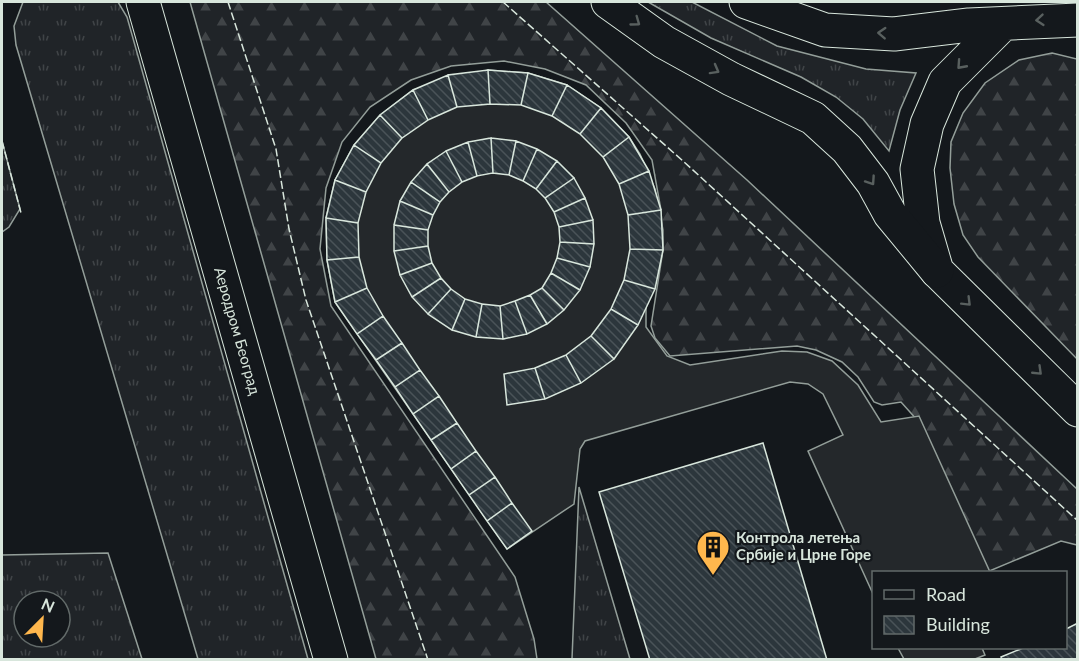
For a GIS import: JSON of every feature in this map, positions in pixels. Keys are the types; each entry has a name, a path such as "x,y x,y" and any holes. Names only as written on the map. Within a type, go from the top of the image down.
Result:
{"street":[{"name":"Аеродром Београд","path":"143,2 331,660"},
{"path":"608,2 664,42 731,79 813,118 847,148 873,183 890,214 937,271 1077,410"},
{"path":"746,2 825,30 894,34 969,25 1077,20"},
{"path":"937,271 923,223 917,169 927,124 945,82 1003,24"}],"green space":[{"path":"23,2 118,2 127,17 308,659 198,659 16,45 14,26"},
{"path":"190,2 546,2 747,180 1077,489 1077,545 1061,541 987,571 918,421 901,402 882,405 874,402 858,377 842,362 816,350 797,346 670,356 655,338 651,326 663,250 661,210 652,160 626,123 586,85 545,69 504,61 451,66 411,80 370,107 342,142 326,188 320,249 331,306 515,577 534,639 537,659 376,659"},
{"path":"648,2 692,2 777,46 866,69 916,73 900,110 889,151 863,119 836,97 801,77 711,38"},
{"path":"1052,53 1077,59 1077,359 978,257 963,235 954,204 950,168 951,142 963,113 985,83 1019,60"},
{"path":"2,141 20,209 9,227 2,232"},
{"path":"579,487 630,659 572,659"},
{"path":"108,553 142,659 2,659 2,555"}],"shaded area":[{"path":"488,70 528,73 567,85 601,108 629,137 640,154 655,189 663,230 663,250 646,307 646,327 667,356 690,365 782,351 807,352 832,361 858,385 881,422 919,416 990,571 872,571 872,592 808,451 843,435 823,394 808,384 790,382 585,441 580,449 574,504 507,549 335,302 327,260 326,218 335,180 354,145 380,115 413,90"},
{"path":"899,649 982,649 985,655 975,659 904,659"}],"building":[{"path":"488,70 528,73 521,105 490,104"},
{"path":"488,70 490,104 457,107 448,75"},
{"path":"528,73 567,85 552,116 521,105"},
{"path":"448,75 457,107 428,120 413,90"},
{"path":"567,85 601,108 580,134 552,116"},
{"path":"413,90 428,120 402,138 380,115"},
{"path":"601,108 629,137 603,157 580,134"},
{"path":"380,115 402,138 381,163 354,145"},
{"path":"629,137 649,171 619,184 603,157"},
{"path":"491,138 516,141 509,175 493,173"},
{"path":"491,138 493,173 477,176 468,142"},
{"path":"516,141 537,149 523,181 509,175"},
{"path":"468,142 477,176 462,182 446,151"},
{"path":"354,145 381,163 366,192 335,180"},
{"path":"537,149 557,161 536,189 523,181"},
{"path":"446,151 462,182 449,192 427,164"},
{"path":"557,161 574,178 545,198 536,189"},
{"path":"427,164 449,192 440,202 411,182"},
{"path":"649,171 661,210 628,215 619,184"},
{"path":"574,178 585,198 554,212 545,198"},
{"path":"335,180 366,192 358,223 326,218"},
{"path":"411,182 440,202 433,215 400,201"},
{"path":"585,198 593,220 559,227 554,212"},
{"path":"400,201 433,215 428,230 394,225"},
{"path":"661,210 663,250 630,249 628,215"},
{"path":"326,218 358,223 359,257 327,260"},
{"path":"593,220 594,244 560,242 559,227"},
{"path":"394,225 428,230 428,246 394,251"},
{"path":"560,242 594,244 590,267 557,258"},
{"path":"428,246 432,263 400,275 394,251"},
{"path":"630,249 663,250 655,289 624,280"},
{"path":"359,257 367,288 335,302 327,260"},
{"path":"557,258 590,267 580,290 551,273"},
{"path":"432,263 441,278 412,297 400,275"},
{"path":"551,273 580,290 564,310 542,288"},
{"path":"441,278 451,289 428,314 412,297"},
{"path":"624,280 655,289 638,325 611,309"},
{"path":"367,288 383,316 357,334 335,302"},
{"path":"542,288 564,310 547,324 530,295"},
{"path":"451,289 465,299 452,330 428,314"},
{"path":"530,295 547,324 527,334 515,301"},
{"path":"465,299 482,304 476,337 452,330"},
{"path":"515,301 527,334 503,339 500,306"},
{"path":"482,304 500,306 503,339 476,337"},
{"path":"611,309 638,325 614,359 591,336"},
{"path":"383,316 402,343 376,360 357,334"},
{"path":"591,336 614,359 581,383 566,355"},
{"path":"402,343 420,370 395,387 376,360"},
{"path":"566,355 581,383 545,399 535,368"},
{"path":"535,368 545,399 507,405 504,374"},
{"path":"420,370 439,396 413,414 395,387"},
{"path":"439,396 457,423 431,440 413,414"},
{"path":"457,423 476,451 451,469 431,440"},
{"name":"Контрола летења Србије и Црне Горе","path":"763,443 827,660 650,660 599,492"},
{"path":"476,451 495,477 469,495 451,469"},
{"path":"495,477 512,503 487,521 469,495"},
{"path":"512,503 532,531 507,549 487,521"},
{"path":"1078,623 1078,660 1002,660 1001,657 1021,649 1067,649 1067,628"}],"fence":[{"path":"228,2 276,149 289,229 306,300 428,660"},
{"path":"503,2 683,161 1078,521"},
{"path":"2,141 21,213"}],"place":[{"name":"Контрола летења Србије и Црне Горе","path":"713,576"}]}
